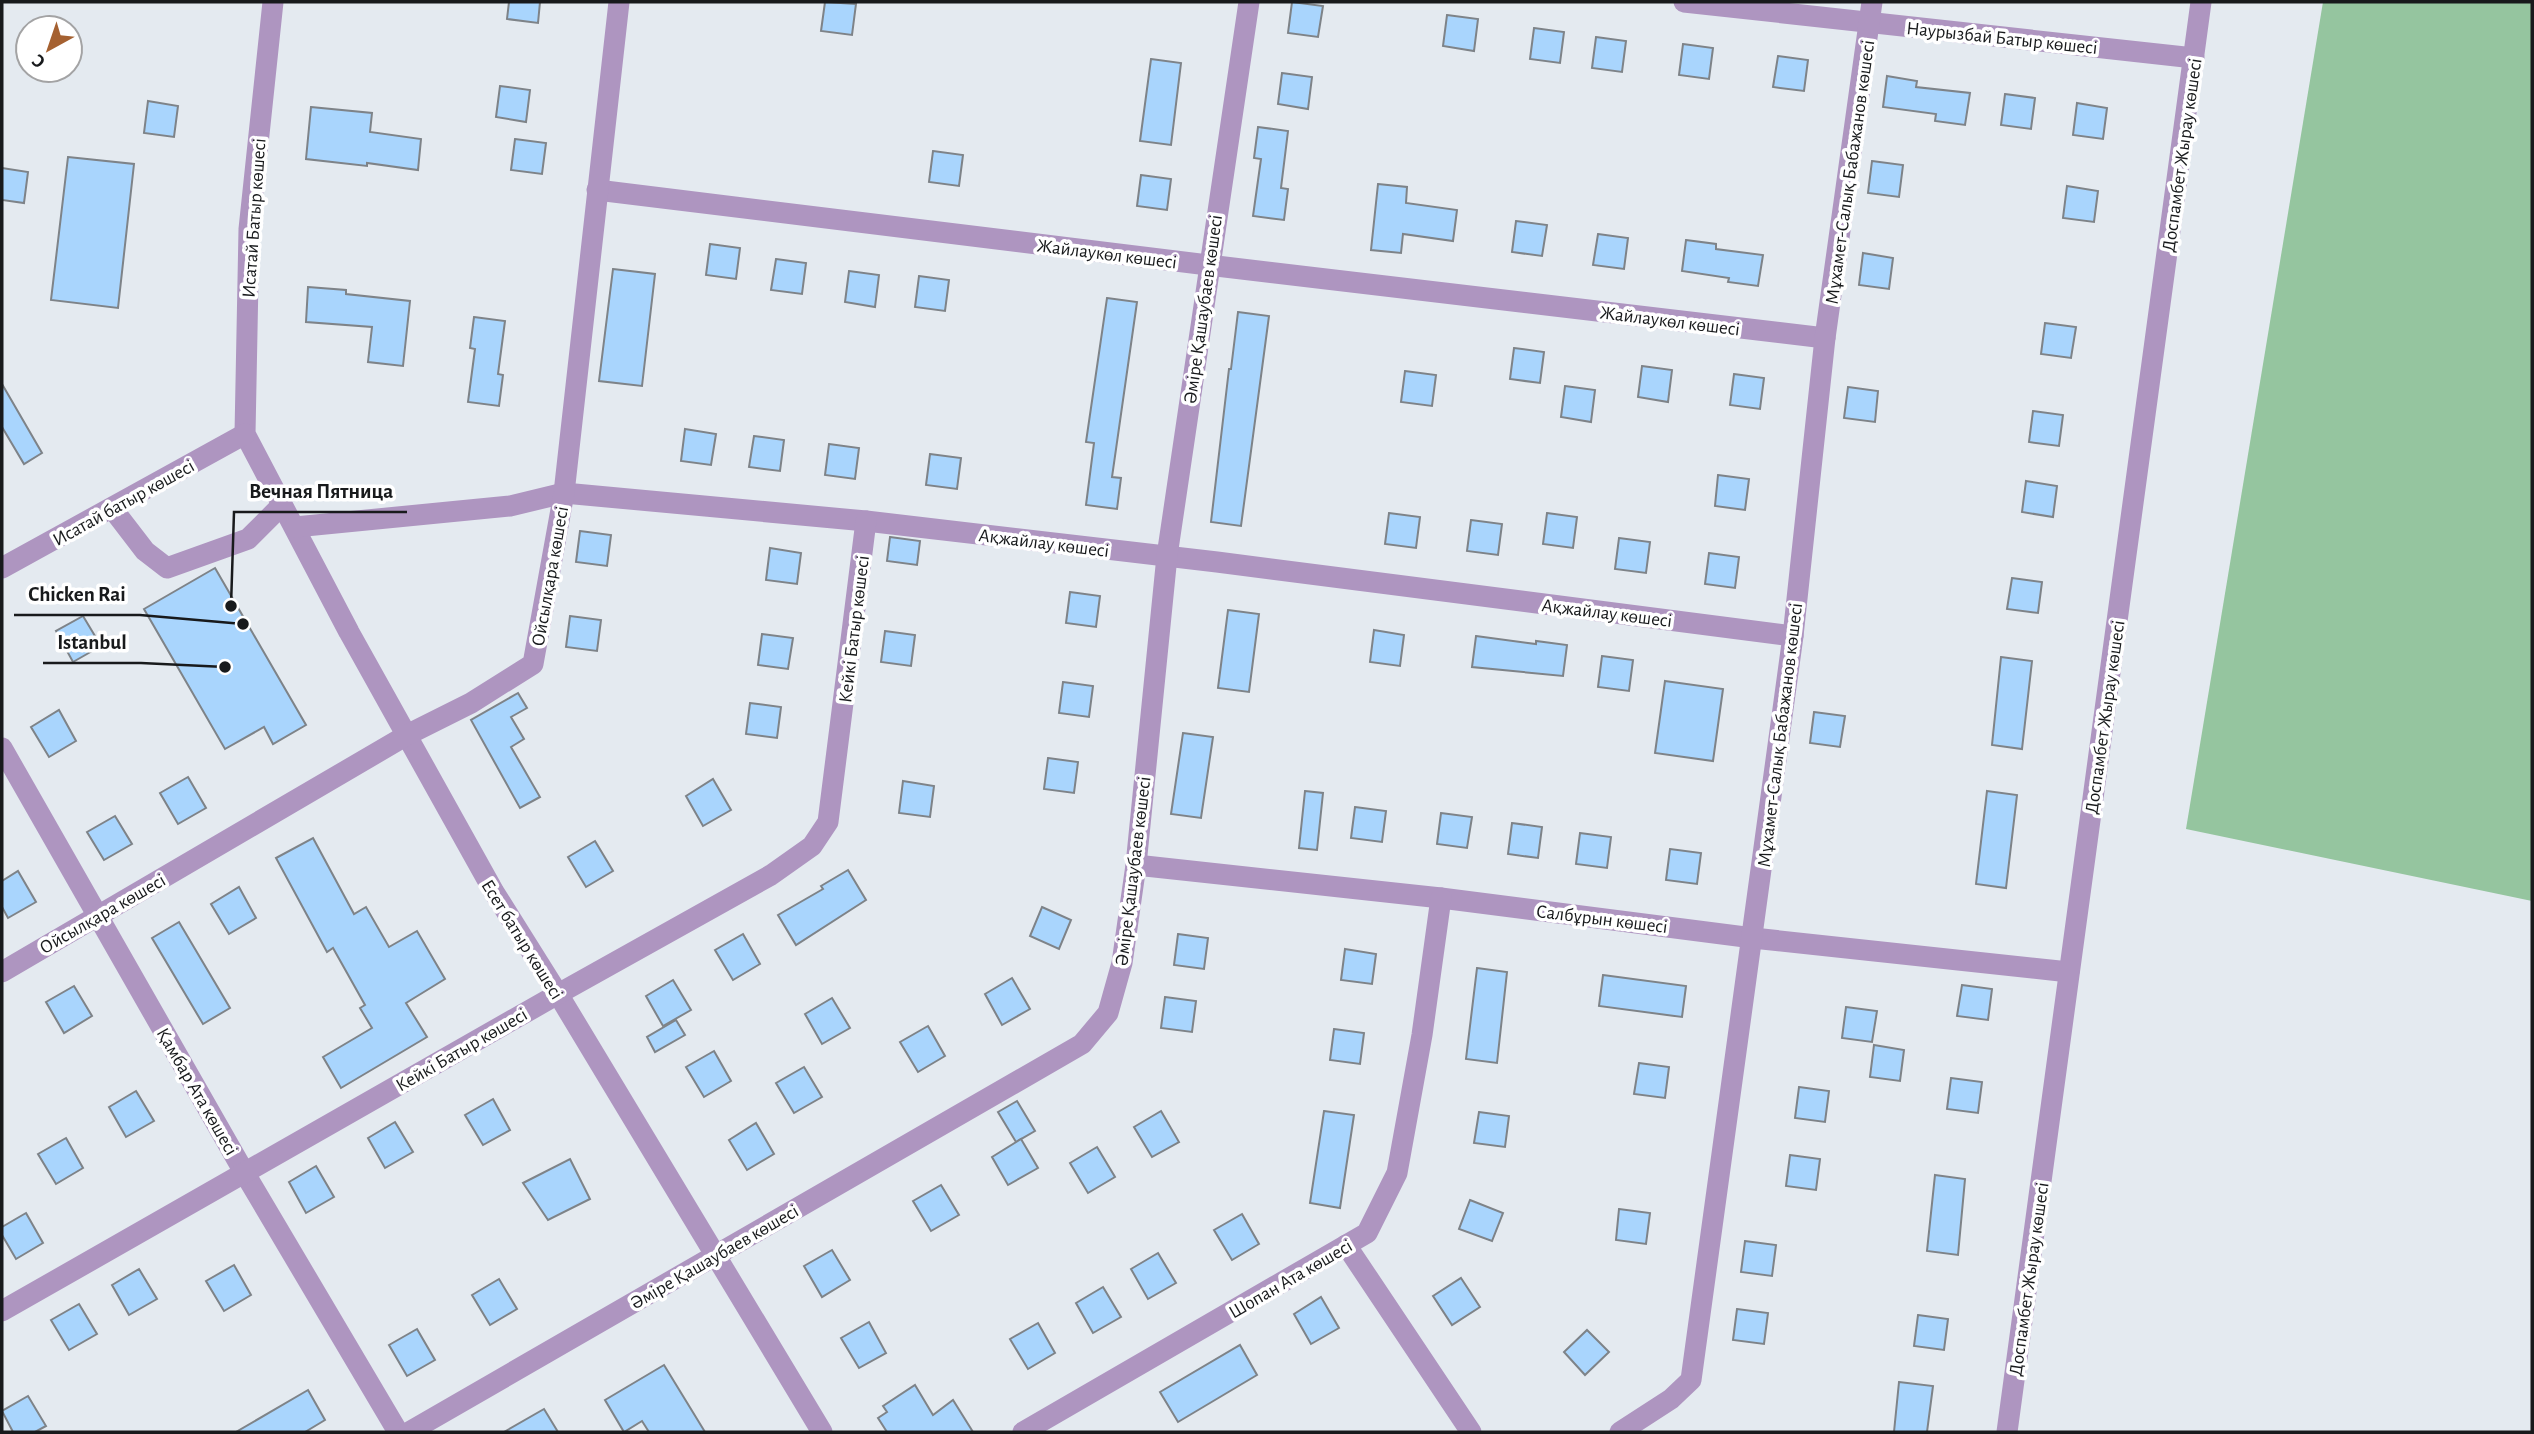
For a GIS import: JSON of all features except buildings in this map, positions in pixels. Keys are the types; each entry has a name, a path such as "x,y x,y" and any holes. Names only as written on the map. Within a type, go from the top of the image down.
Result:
{"street":[{"name":"Исатай Батыр көшесі","path":"244,434 249,229 273,2"},
{"name":"Ойсылқара көшесі","path":"2,972 407,735 471,703 533,664 564,494 619,2"},
{"name":"Әміре Қашаубаев көшесі","path":"409,1432 1082,1044 1108,1013 1122,963 1136,865 1167,556 1249,2"},
{"name":"Наурызбай Батыр көшесі","path":"1684,2 1871,12 2194,58"},
{"name":"Доспамбет Жырау көшесі","path":"2007,1432 2201,2"},
{"name":"Мұхамет-Салық Бабажанов көшесі","path":"1620,1432 1671,1399 1690,1380 1793,636 1825,338 1871,12"},
{"name":"Жайлаукөл көшесі","path":"597,190 1825,338"},
{"name":"Есет батыр көшесі","path":"244,434 349,632 494,892 822,1432"},
{"name":"Исатай батыр көшесі","path":"2,568 244,434"},
{"name":"Ақжайлау көшесі","path":"295,527 510,506 564,494 866,521 1167,556 1793,636"},
{"path":"112,508 145,551 167,568 248,539 282,505"},
{"name":"Кейкі Батыр көшесі","path":"2,1311 771,875 812,846 828,822 866,521"},
{"name":"Қамбар Ата көшесі","path":"2,748 244,1172 398,1432"},
{"name":"Салбұрын көшесі","path":"1136,865 2069,972"},
{"name":"Шопан Ата көшесі","path":"1023,1432 1367,1233 1396,1173 1422,1035 1441,898"},
{"path":"1346,1245 1471,1432"}],"green space":[{"path":"2323,2 2532,2 2532,901 2186,829"}],"place":[{"name":"Вечная Пятница","path":"231,606"},
{"name":"Chicken Rai","path":"243,624"},
{"name":"Istanbul","path":"225,667"}]}
